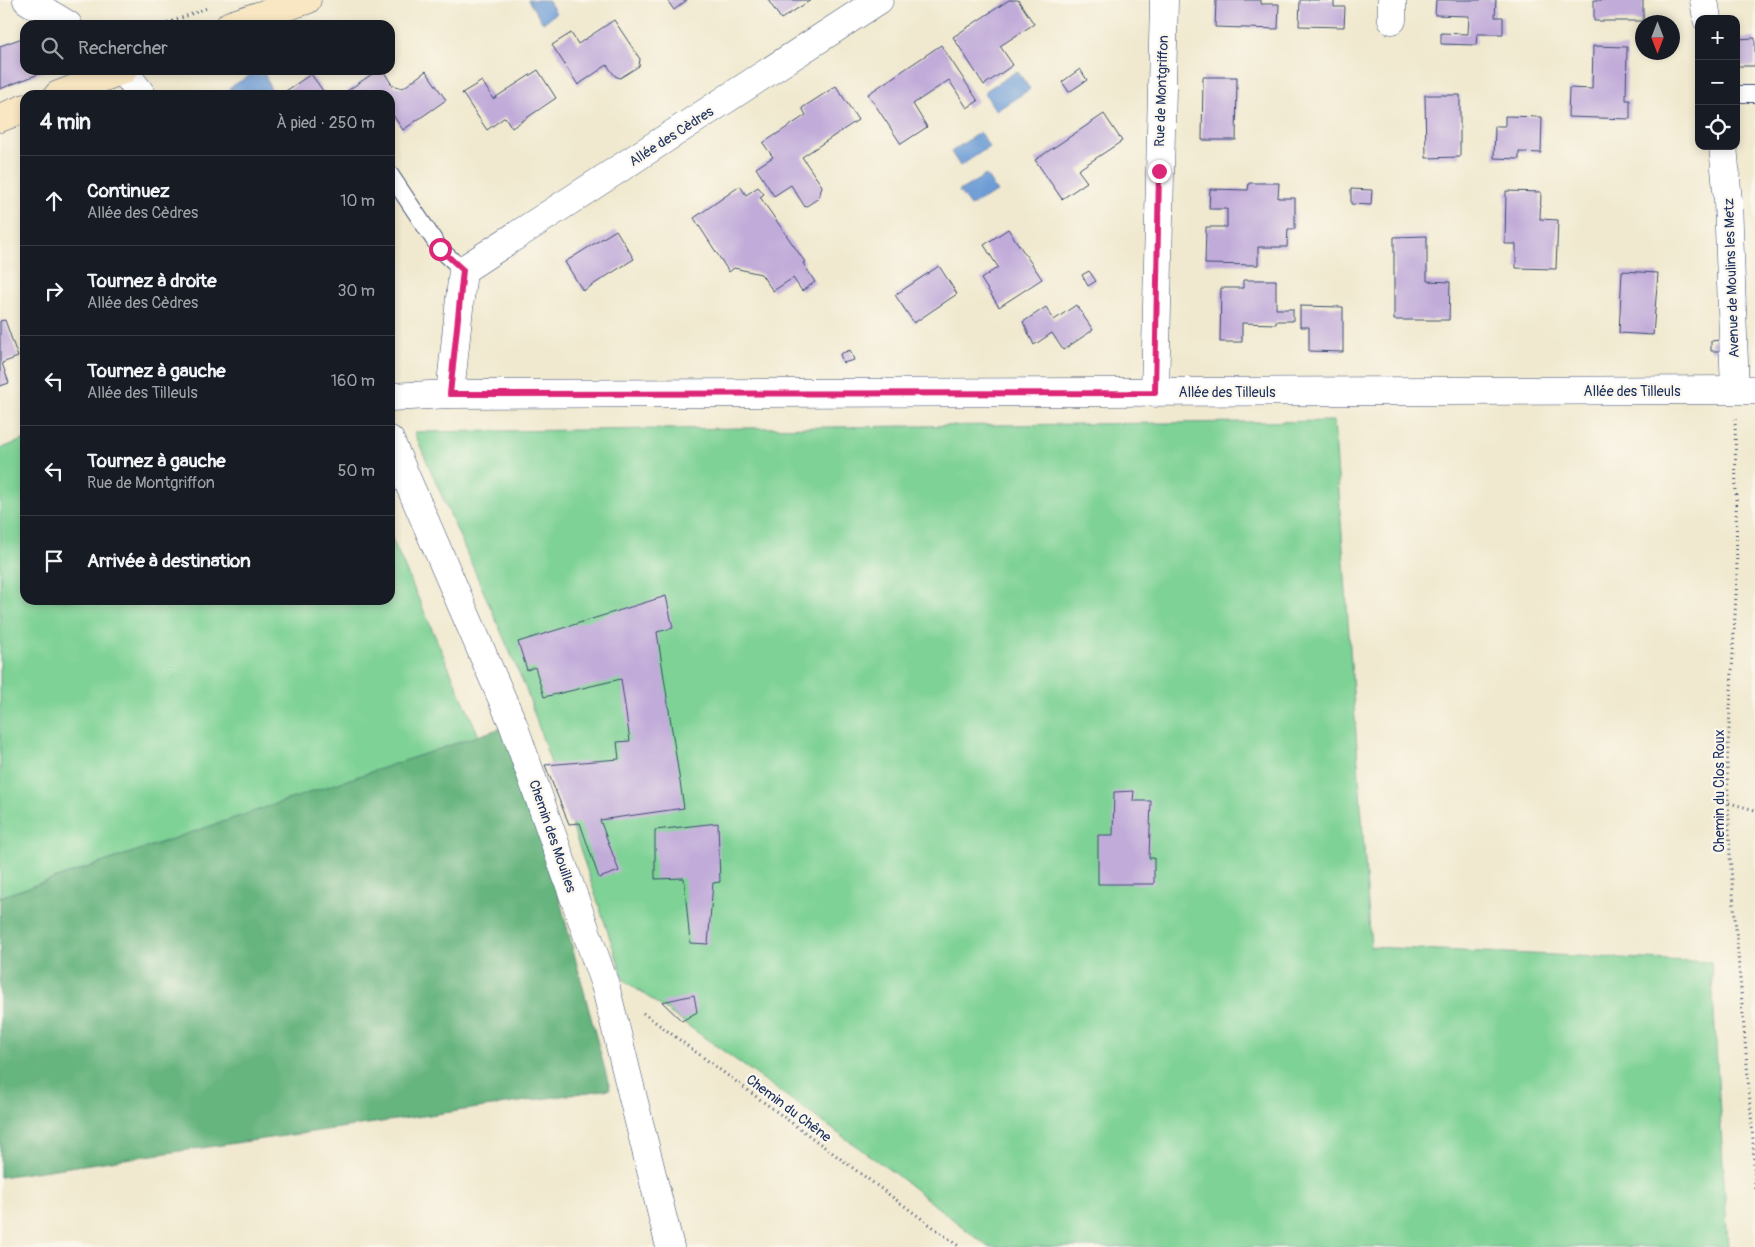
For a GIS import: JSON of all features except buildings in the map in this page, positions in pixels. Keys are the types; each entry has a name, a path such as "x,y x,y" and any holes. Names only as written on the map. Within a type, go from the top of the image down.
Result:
{"street":[{"path":"27,0 60,20"},
{"name":"Allée des Cèdres","path":"463,270 879,0"},
{"name":"Rue de Montgriffon","path":"1155,393 1164,0"},
{"path":"1704,0 1706,15"},
{"path":"221,16 301,1"},
{"path":"71,90 110,75"},
{"path":"127,75 138,90"},
{"path":"0,118 20,110"},
{"name":"Avenue de Moulins les Metz","path":"1723,150 1745,390"},
{"path":"450,394 463,270"},
{"name":"Allée des Tilleuls","path":"395,397 450,394 1745,390"},
{"name":"Chemin des Mouilles","path":"395,452 513,724 605,985 670,1247"}],"lane":[{"path":"1740,94 1755,94"},
{"path":"395,182 440,249 463,270"}],"path":[{"path":"195,20 221,16"},
{"name":"Chemin du Clos Roux","path":"1745,390 1727,766 1730,856 1753,1139 1755,1190"},
{"path":"1729,803 1755,810"},
{"name":"Chemin du Chêne","path":"605,985 960,1247"}],"green space":[{"path":"1334,421 1371,947 1711,962 1728,1247 988,1247 894,1173 624,980 526,689 414,432"},
{"path":"20,441 20,605 395,605 395,545 479,736 0,897 0,449"},
{"path":"513,724 610,1089 0,1177 0,897"}],"water":[{"path":"528,0 548,0 556,13 543,23"},
{"path":"1017,71 1030,89 996,111 984,92"},
{"path":"251,75 265,75 271,90 230,90 229,88"},
{"path":"980,132 989,147 960,166 951,152"},
{"path":"986,175 997,192 970,206 959,191"}],"route":[{"path":"440,249 463,270 450,394 1155,393 1159,171"}]}
